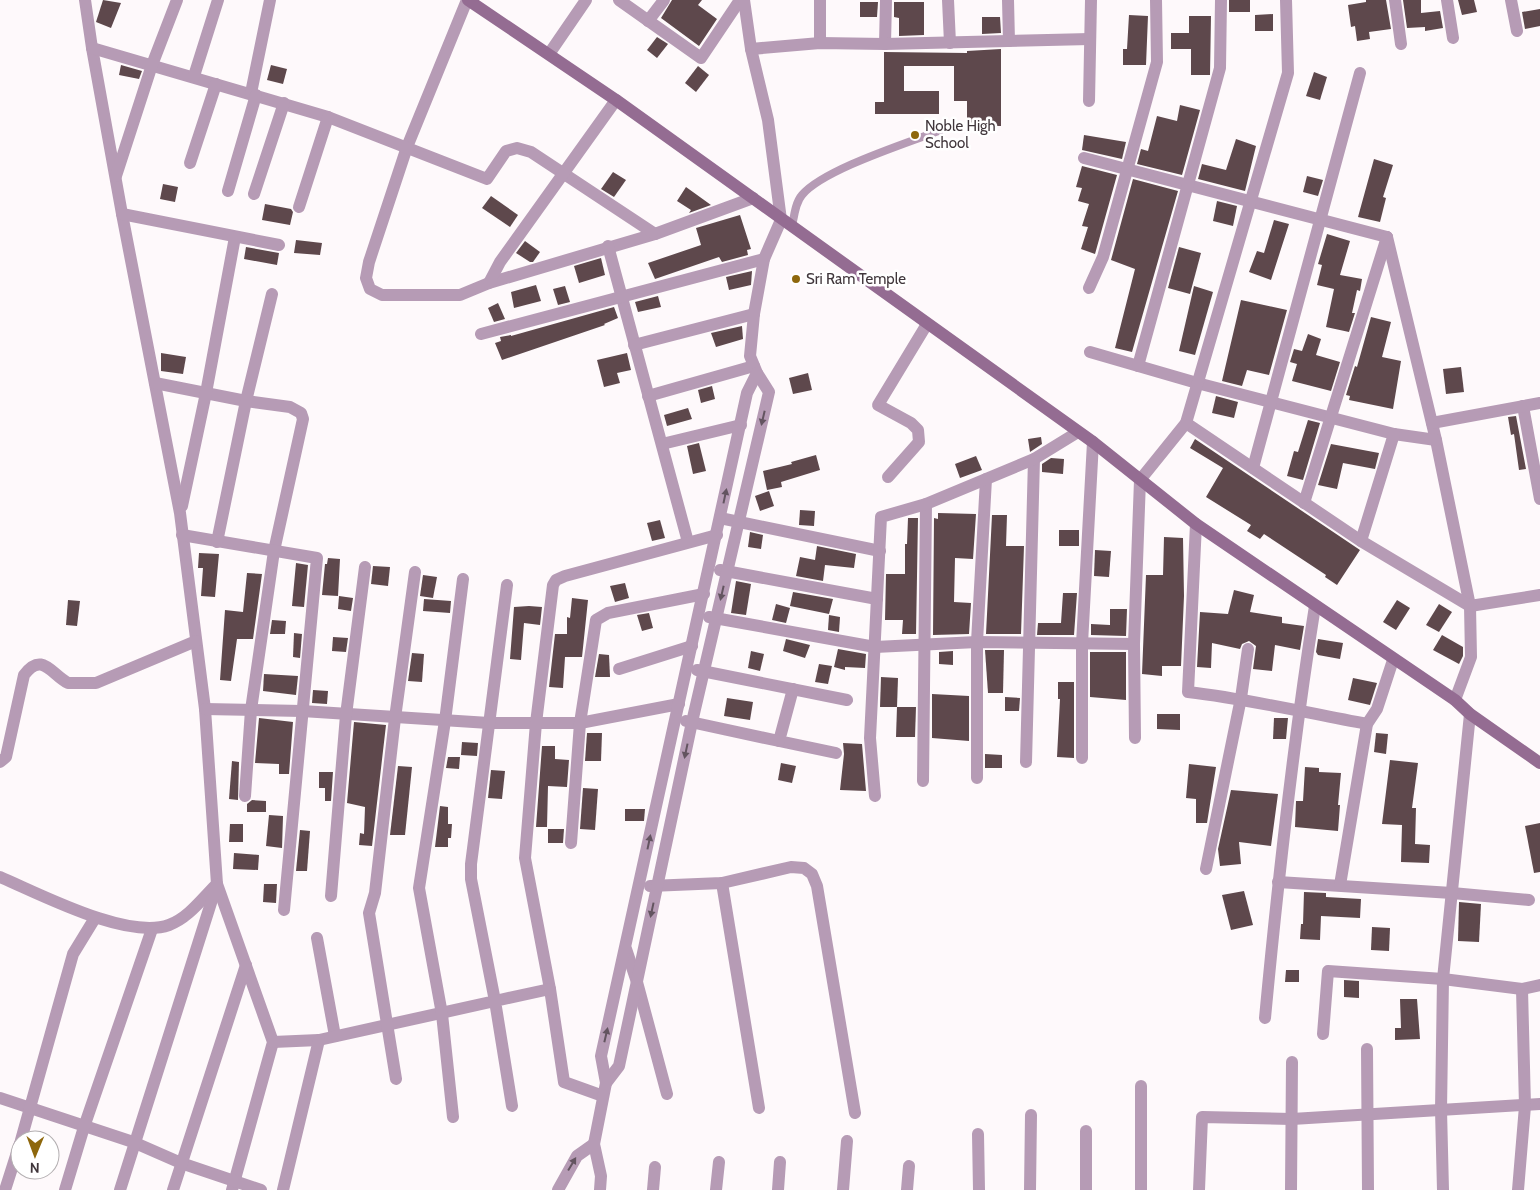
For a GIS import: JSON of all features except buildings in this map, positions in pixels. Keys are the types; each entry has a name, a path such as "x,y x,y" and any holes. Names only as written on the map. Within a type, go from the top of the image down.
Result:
{"street":[{"path":"85,0 115,179 180,513 205,709 217,884 273,1042 233,1186"},
{"path":"115,179 152,65 177,0"},
{"path":"194,76 218,0"},
{"path":"228,191 254,94 270,0"},
{"path":"753,198 655,234 608,246 489,283 460,295 382,295 370,289 366,278 368,262 407,147 467,0 616,100 753,198 781,220 1093,442 1196,524 1393,660 1455,700 1470,714 1540,763"},
{"path":"549,54 586,0"},
{"path":"619,0 701,58 742,0"},
{"path":"648,21 664,0"},
{"path":"606,1083 619,1066 692,722 769,392 750,356 754,314 764,259 781,220 768,120 751,49 742,0"},
{"path":"820,0 820,43"},
{"path":"885,44 886,0"},
{"path":"948,0 950,43"},
{"path":"1008,0 1010,41"},
{"path":"1090,101 1091,0"},
{"path":"1089,288 1103,257 1129,170 1157,62 1156,0"},
{"path":"1138,366 1190,184 1220,68 1221,0"},
{"path":"1136,738 1134,644 1140,480 1186,422 1288,73 1286,0"},
{"path":"1395,0 1401,44"},
{"path":"1448,0 1452,38"},
{"path":"1511,0 1517,31"},
{"path":"751,49 820,43 885,44 1090,39"},
{"path":"92,48 194,76 328,117 487,179 506,151 518,148 531,152 655,234"},
{"path":"1253,468 1360,73"},
{"path":"190,162 216,84"},
{"path":"489,283 500,262 616,100"},
{"path":"254,194 284,104"},
{"path":"299,207 328,117"},
{"path":"1084,158 1190,184 1320,221 1388,237"},
{"path":"122,214 279,245"},
{"path":"180,513 206,393 235,237"},
{"path":"1304,503 1388,237"},
{"path":"1388,237 1436,440 1470,606 1471,657 1455,700"},
{"path":"608,246 688,542"},
{"path":"481,334 764,259"},
{"path":"217,542 246,402 272,294"},
{"path":"634,345 754,314"},
{"path":"888,477 919,442 918,430 911,423 878,405 928,324"},
{"path":"1090,352 1197,383 1331,416 1394,434 1436,440"},
{"path":"648,396 756,370"},
{"path":"600,1190 601,1176 594,1144 606,1083 601,1056 640,887 747,393 756,370"},
{"path":"155,383 246,402 296,409 301,413 303,419 274,551 251,710 245,796"},
{"path":"1432,423 1540,403"},
{"path":"1523,406 1540,499"},
{"path":"1186,422 1361,541 1470,606 1540,595"},
{"path":"662,444 741,425"},
{"path":"875,796 870,738 881,517 926,504 1034,459 1078,432"},
{"path":"1361,541 1394,434"},
{"path":"1082,758 1082,644 1093,442"},
{"path":"1026,762 1034,459"},
{"path":"977,778 977,642 986,479"},
{"path":"923,781 926,644 926,504"},
{"path":"720,518 880,551"},
{"path":"1196,524 1188,692 1242,698 1367,724"},
{"path":"182,535 317,558 284,910"},
{"path":"603,1096 564,1082 550,989 525,858 536,723 553,585 556,580 717,535"},
{"path":"331,896 346,715 365,567"},
{"path":"710,568 878,599"},
{"path":"396,1079 369,913 375,893 395,718 415,572"},
{"path":"454,1117 442,1014 419,888 445,721 463,579"},
{"path":"507,585 471,864 471,879 496,1001 512,1106"},
{"path":"571,842 580,723 596,620 608,613 704,594"},
{"path":"1265,1018 1278,882 1298,711 1315,606"},
{"path":"699,616 875,647 977,642 1134,644"},
{"path":"0,762 6,757 24,675 30,667 39,664 47,666 68,683 96,683 196,641"},
{"path":"620,669 692,646"},
{"path":"1206,868 1242,698 1248,649"},
{"path":"1340,886 1367,724 1377,709 1393,660"},
{"path":"688,668 847,700"},
{"path":"779,741 793,688"},
{"path":"205,709 302,711 489,723 580,723 679,704"},
{"path":"1443,1190 1441,1110 1443,980 1470,714"},
{"path":"676,719 836,753"},
{"path":"640,887 722,883 791,867 804,868 812,874 817,886 855,1114"},
{"path":"0,877 95,918 152,929 170,925 186,916 217,884"},
{"path":"1278,882 1452,893 1528,900"},
{"path":"722,883 759,1108"},
{"path":"120,1190 133,1142 217,884"},
{"path":"25,1130 72,954 95,918"},
{"path":"65,1190 84,1127 152,929"},
{"path":"316,938 335,1036"},
{"path":"626,949 637,982 667,1094"},
{"path":"173,1190 246,965"},
{"path":"1323,1034 1328,971 1522,988 1540,985"},
{"path":"1518,1190 1525,1106 1522,988"},
{"path":"273,1042 319,1040 387,1023 442,1014 550,989"},
{"path":"283,1190 319,1040"},
{"path":"1367,1049 1368,1190"},
{"path":"1291,1190 1292,1062"},
{"path":"1141,1086 1141,1190"},
{"path":"0,1098 133,1142 233,1186 261,1190"},
{"path":"1199,1190 1202,1117 1292,1119 1540,1104"},
{"path":"1030,1190 1031,1115"},
{"path":"1086,1131 1086,1190"},
{"path":"978,1134 978,1190"},
{"path":"843,1190 847,1141"},
{"path":"558,1190 577,1156 594,1144"},
{"path":"716,1190 719,1162"},
{"path":"778,1190 780,1162"},
{"path":"907,1190 910,1166"},
{"path":"653,1190 655,1167"},
{"path":"5,1190 10,1175"}],"lane":[{"path":"792,227 796,207 802,195 827,175 941,130"}],"place":[{"name":"Noble High School","path":"915,135"},
{"name":"Sri Ram Temple","path":"796,279"}]}
